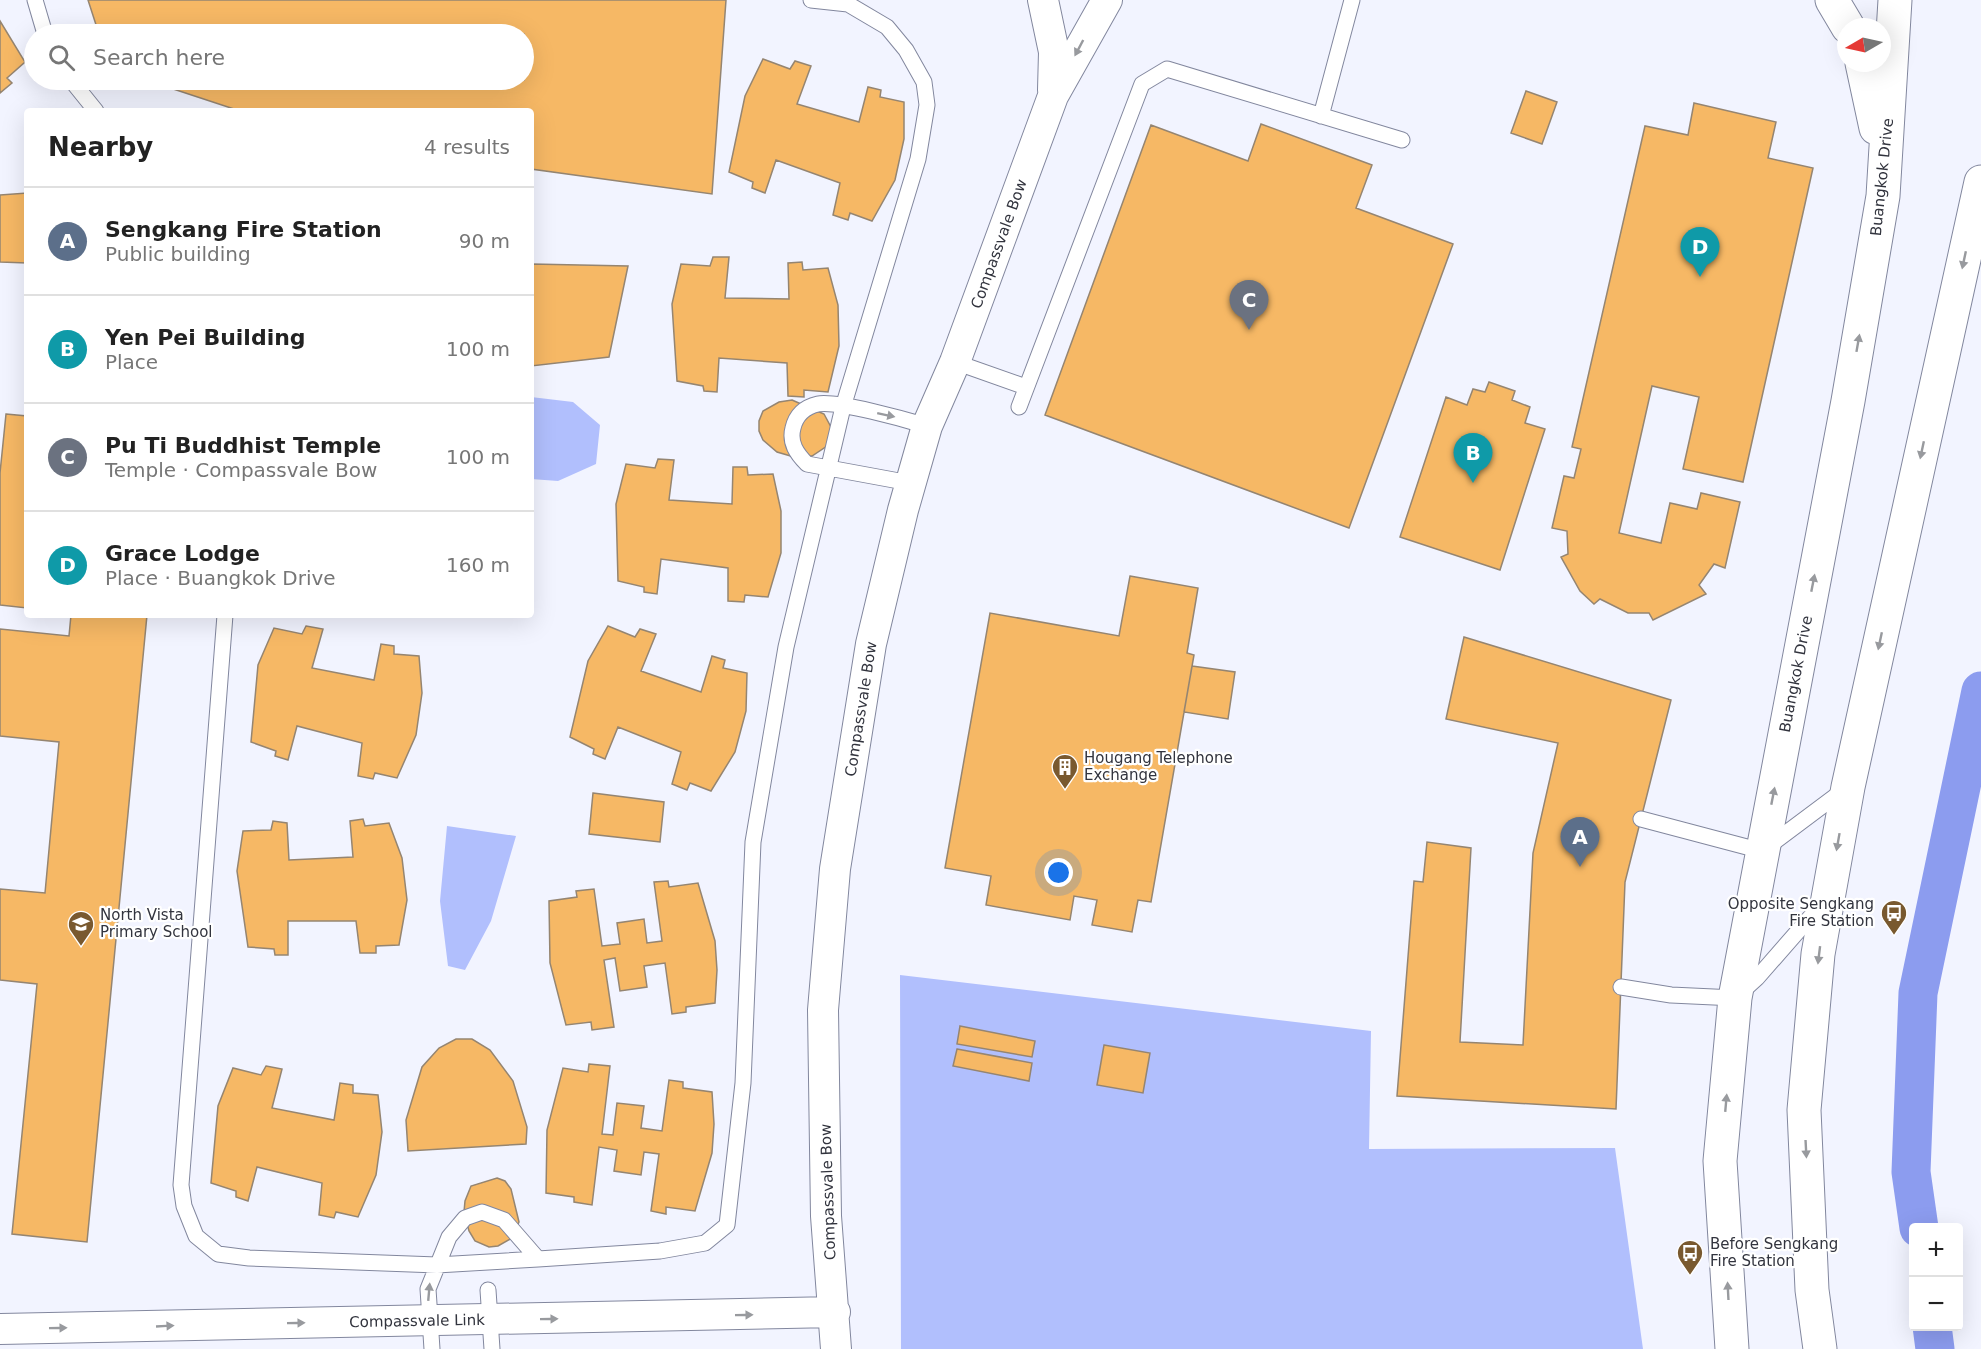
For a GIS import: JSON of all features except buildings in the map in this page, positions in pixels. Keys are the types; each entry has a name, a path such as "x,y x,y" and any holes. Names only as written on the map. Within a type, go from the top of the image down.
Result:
{"main road":[{"path":"1832,0 1843,18"},
{"name":"Buangkok Drive","path":"1732,1349 1720,1161 1736,998 1848,401 1883,195 1895,0"},
{"path":"1864,72 1875,113 1883,195"},
{"path":"1820,1349 1812,1290 1804,1110 1818,954 1848,787 1981,182"}],"street":[{"name":"Compassvale Bow","path":"1043,0 1054,52 1053,96"},
{"name":"Compassvale Bow","path":"836,1349 826,1216 823,1010 834,881 871,644 910,483 927,426 955,362 1053,96 1107,0"},
{"name":"Compassvale Link","path":"0,1329 491,1334 835,1312"}],"lane":[{"path":"35,0 42,24"},
{"path":"225,618 181,1185 184,1206 196,1236 218,1254 249,1258 437,1265 660,1251 705,1243 727,1225 743,1083 753,842 786,647 843,407 918,159 927,105 924,82 906,51 887,27 848,4 811,0"},
{"path":"1321,116 1352,0"},
{"path":"1019,407 1142,84 1167,69 1402,140"},
{"path":"79,90 94,108"},
{"path":"955,362 1026,387"},
{"path":"910,483 807,464 795,452 791,433 795,417 807,408 821,403 888,415 927,426"},
{"path":"1641,819 1762,851 1848,787"},
{"path":"1621,987 1671,995 1736,998 1757,978 1828,897"},
{"path":"431,1335 428,1289 449,1237 465,1218 482,1212 504,1220 538,1259"},
{"path":"488,1290 491,1334"}],"shaded area":[{"path":"534,397 573,402 600,425 596,464 558,481 534,479"},
{"path":"447,826 516,836 491,921 465,970 448,966 440,901"},
{"path":"900,975 1371,1031 1369,1149 1615,1148 1643,1349 901,1349"}],"waterway":[{"path":"1918,1223 1911,1172 1918,993 1981,691"},
{"path":"1933,1331 1935,1349"}],"place":[{"name":"Grace Lodge","path":"1700,277"},
{"name":"Pu Ti Buddhist Temple","path":"1249,330"},
{"name":"Yen Pei Building","path":"1473,483"},
{"name":"Hougang Telephone Exchange","path":"1065,790"},
{"name":"Sengkang Fire Station","path":"1580,867"},
{"name":"Opposite Sengkang Fire Station","path":"1894,936"},
{"name":"North Vista Primary School","path":"81,947"},
{"name":"Before Sengkang Fire Station","path":"1690,1276"}]}
